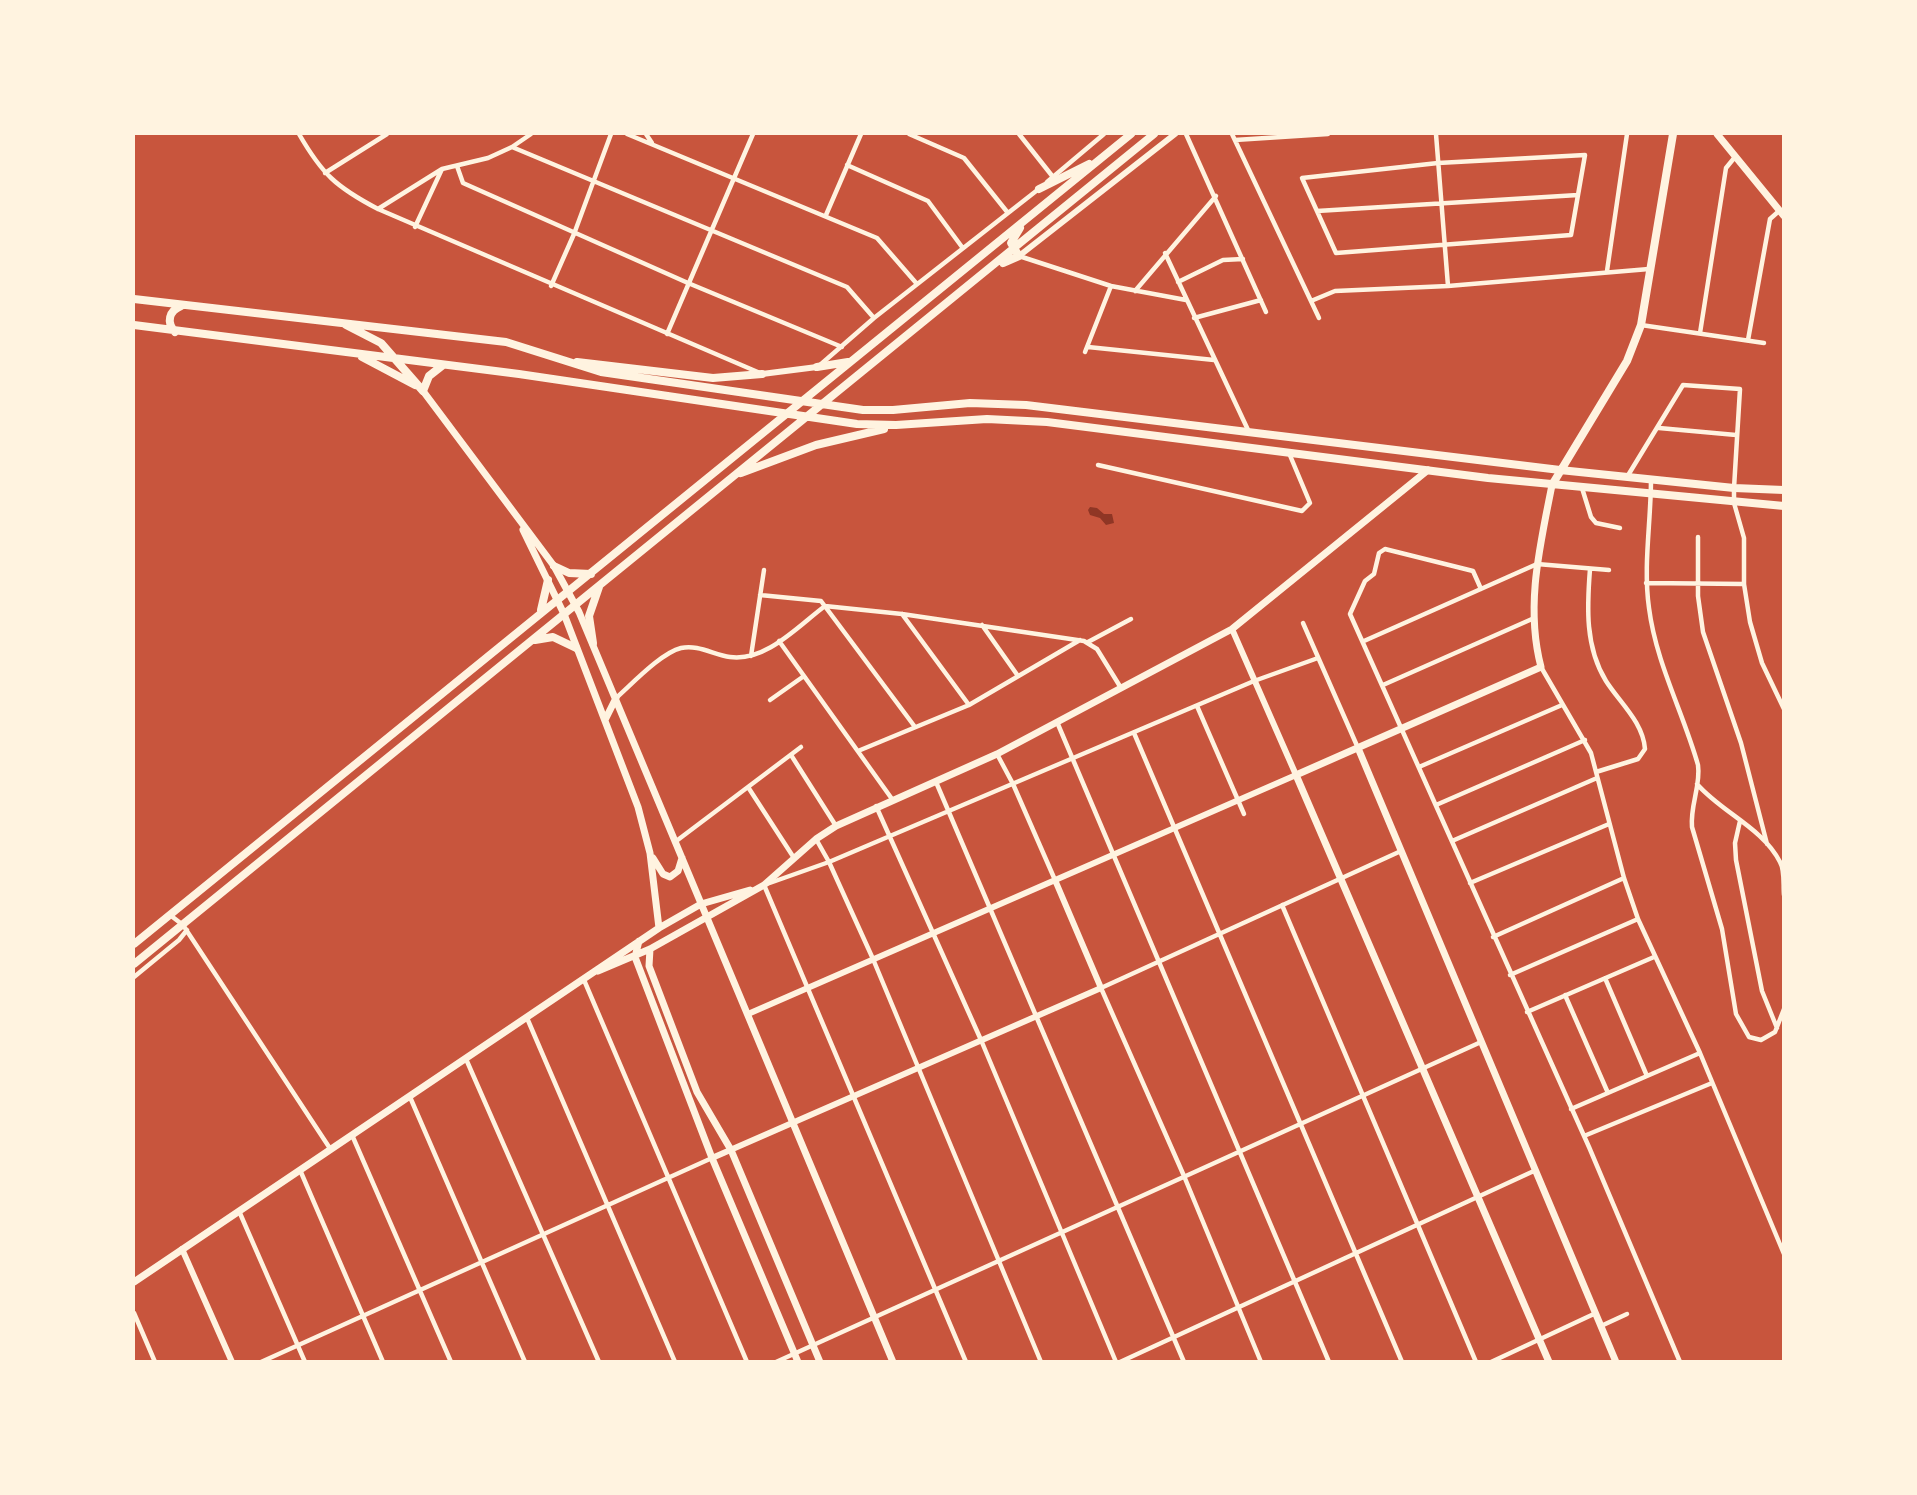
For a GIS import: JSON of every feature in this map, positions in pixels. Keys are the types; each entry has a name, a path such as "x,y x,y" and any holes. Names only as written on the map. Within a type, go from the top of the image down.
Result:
{"main road":[{"path":"134,944 541,611 591,574 1131,134"},
{"path":"134,964 184,927 575,604 988,271 1016,253 1154,134"},
{"path":"1549,1362 1296,775 1541,667 1534,644 1532,619 1537,564 1552,485 1627,362 1641,325 1673,134"},
{"path":"1718,134 1781,214"},
{"path":"1039,189 1096,162"},
{"path":"1016,253 1011,243 1013,237 1032,213"},
{"path":"134,299 506,342 542,351 602,372 844,407 892,410 970,403 1018,404 1560,470 1734,488 1784,490"},
{"path":"175,332 170,324 170,316 174,310 183,305"},
{"path":"336,322 372,337 397,358 554,566 575,604 893,1362"},
{"path":"134,325 175,332 397,358 752,410 872,425 953,420 1027,420 1552,485 1760,506 1784,506"},
{"path":"346,352 393,371 423,391"},
{"path":"569,362 606,364 713,378 762,374"},
{"path":"817,367 849,362"},
{"path":"423,391 429,376 443,365"},
{"path":"734,476 816,445 905,424"},
{"path":"598,971 635,957 764,885 816,839 836,826 876,806 997,754 1232,629 1428,470"},
{"path":"520,522 564,614 638,807 651,853 659,928"},
{"path":"554,566 569,573 591,574"},
{"path":"541,611 548,580"},
{"path":"593,643 590,630 590,609 603,582"},
{"path":"528,643 541,637 553,637 576,648"},
{"path":"604,720 616,698"},
{"path":"1358,748 1616,1362"},
{"path":"651,853 663,874 668,876 676,874 682,858"},
{"path":"134,1282 659,928 701,904 753,890"},
{"path":"639,941 635,957 712,1158 798,1362"},
{"path":"650,949 649,966 697,1092 731,1150 820,1362"}],"street":[{"path":"299,134 325,173 345,192 415,227 550,286 762,374 817,367 874,318 1039,189 1104,134"},
{"path":"374,134 378,140"},
{"path":"325,173 387,134"},
{"path":"378,209 442,169 488,158 512,147 531,134"},
{"path":"550,286 574,234 612,134"},
{"path":"627,134 734,176 883,242 916,284"},
{"path":"646,134 652,143"},
{"path":"667,334 753,134"},
{"path":"826,215 861,134"},
{"path":"909,134 964,158 1008,213"},
{"path":"1019,134 1053,177"},
{"path":"1091,134 1096,140"},
{"path":"1016,253 1174,134"},
{"path":"1186,134 1216,196 1266,312"},
{"path":"1232,134 1319,318"},
{"path":"1235,140 1280,135 1328,134"},
{"path":"1436,134 1448,286"},
{"path":"1607,271 1627,134"},
{"path":"512,147 847,287 874,318"},
{"path":"1585,155 1571,235 1336,253 1302,178 1438,163 1585,155"},
{"path":"1700,333 1726,168 1735,157"},
{"path":"848,165 928,201 962,247"},
{"path":"457,166 463,183 688,284 842,347"},
{"path":"415,227 442,169"},
{"path":"1317,211 1578,195"},
{"path":"1135,291 1216,196"},
{"path":"1749,340 1770,219 1781,214"},
{"path":"1016,253 1111,286 1186,300"},
{"path":"1165,254 1249,432"},
{"path":"1178,282 1223,260 1243,259"},
{"path":"1311,301 1335,291 1448,286 1649,269"},
{"path":"1111,286 1087,349 1214,360"},
{"path":"1194,318 1261,300"},
{"path":"1641,325 1764,343"},
{"path":"1627,477 1659,428 1683,385 1740,389 1734,503 1744,538 1744,584 1757,650 1784,709"},
{"path":"1659,428 1736,435"},
{"path":"1098,465 1298,511 1305,509 1310,503 1288,451"},
{"path":"1651,479 1646,583 1654,637 1698,765 1697,784 1692,803 1692,827 1722,929 1736,1014 1749,1037 1765,1039 1777,1028 1784,1009"},
{"path":"1582,488 1591,517 1596,523 1620,528"},
{"path":"1698,537 1698,584 1703,632 1741,743 1767,844"},
{"path":"1481,589 1473,571 1388,549 1382,550 1374,574 1365,581 1350,614 1584,1136 1680,1362"},
{"path":"1364,641 1537,564 1609,570"},
{"path":"1452,841 1597,775 1638,759 1645,749 1635,722 1606,681 1592,647 1588,619 1590,569"},
{"path":"752,656 764,570"},
{"path":"1646,583 1744,584"},
{"path":"760,595 821,601 915,727"},
{"path":"616,698 670,652 680,648 694,647 728,657 752,656 766,650 825,606 902,614 1088,642 1096,650 1121,688"},
{"path":"902,614 969,705"},
{"path":"1088,642 1131,619"},
{"path":"1383,685 1532,619"},
{"path":"1303,623 1358,748"},
{"path":"982,625 1018,676"},
{"path":"748,1014 1296,775 1232,629"},
{"path":"858,751 969,705 1080,640"},
{"path":"779,641 892,800"},
{"path":"966,1362 764,885 829,862 1254,681 1318,658"},
{"path":"1541,667 1585,740 1638,919 1700,1053 1784,1254"},
{"path":"770,700 804,676"},
{"path":"1419,767 1562,705"},
{"path":"1197,706 1245,814"},
{"path":"1057,722 1329,1362"},
{"path":"1134,733 1402,1362"},
{"path":"1436,805 1585,740"},
{"path":"675,842 801,747"},
{"path":"791,754 836,826"},
{"path":"997,754 1013,784 1184,1176 1261,1362"},
{"path":"936,782 1184,1362"},
{"path":"1697,784 1707,796 1767,844 1783,863 1784,894"},
{"path":"748,787 794,858"},
{"path":"876,806 981,1040 1118,1362 1536,1170"},
{"path":"1740,821 1735,843 1736,860 1762,991 1777,1028"},
{"path":"1470,884 1610,824"},
{"path":"816,839 829,862 873,959 1041,1362"},
{"path":"261,1362 712,1158 1101,988 1401,851"},
{"path":"1493,937 1624,878"},
{"path":"1282,905 1476,1362"},
{"path":"170,914 184,927 331,1150"},
{"path":"1510,975 1638,919"},
{"path":"134,977 179,940 184,927"},
{"path":"1527,1012 1654,957"},
{"path":"1605,978 1647,1076"},
{"path":"584,980 747,1362"},
{"path":"1565,995 1608,1093"},
{"path":"526,1018 675,1362"},
{"path":"776,1362 1482,1042"},
{"path":"1571,1109 1700,1053"},
{"path":"466,1059 599,1362"},
{"path":"1584,1136 1712,1083"},
{"path":"410,1096 525,1362"},
{"path":"352,1135 451,1362"},
{"path":"300,1170 383,1362"},
{"path":"239,1211 305,1362"},
{"path":"182,1249 232,1362"},
{"path":"134,1313 155,1362"},
{"path":"1491,1362 1596,1313"},
{"path":"1601,1326 1627,1314"}],"shaded area":[{"path":"1090,507 1097,508 1104,514 1112,514 1114,523 1106,525 1100,518 1090,515 1088,510"}]}
